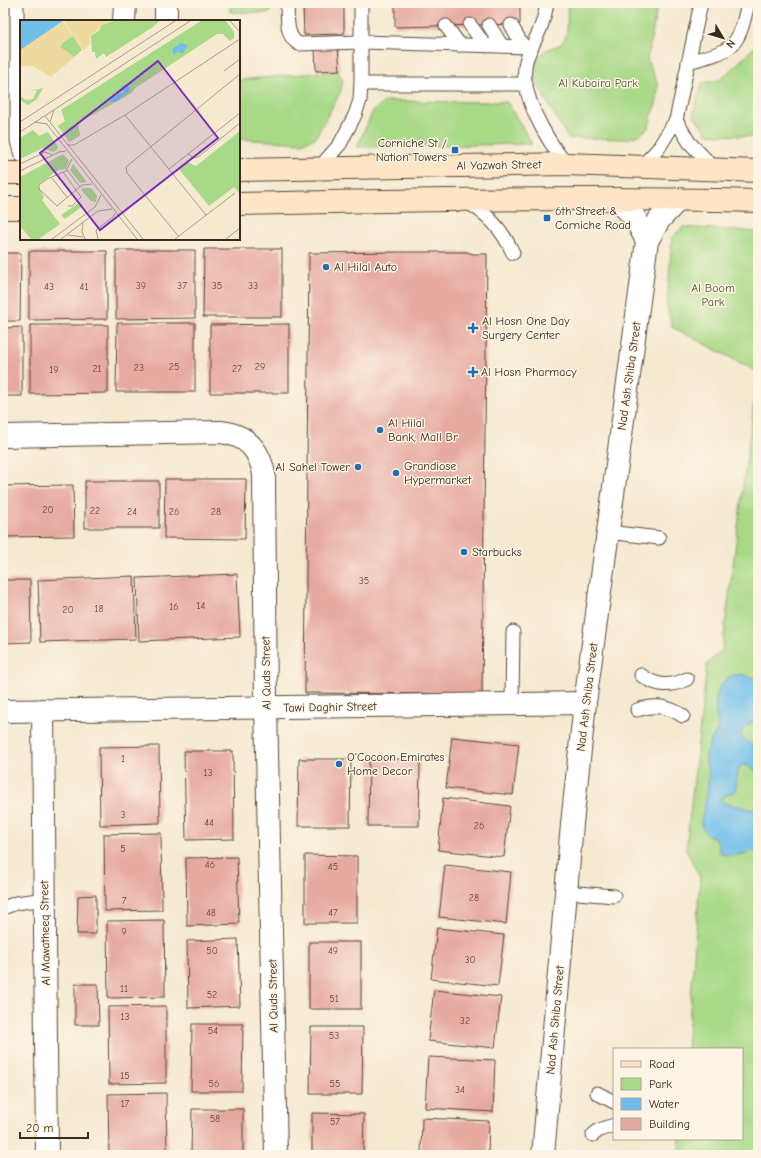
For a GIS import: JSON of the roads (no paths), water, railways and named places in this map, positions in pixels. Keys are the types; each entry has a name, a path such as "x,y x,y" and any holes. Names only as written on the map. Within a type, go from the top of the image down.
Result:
{"street":[{"path":"124,20 125,3"},
{"path":"166,3 166,20"},
{"name":"Al Yazwah Street","path":"240,170 566,164 758,171"},
{"path":"3,173 20,173"},
{"path":"617,199 634,218 647,241"},
{"path":"240,204 617,199 758,201"},
{"name":"Nad Ash Shiba Street","path":"543,1155 566,892 585,703 647,241 659,220 679,199"},
{"path":"3,208 20,208"},
{"name":"Al Quds Street","path":"3,436 221,432 239,436 247,441 259,456 264,474 266,708 276,1155"},
{"name":"Tawi Daghir Street","path":"3,711 585,703"},
{"name":"Al Mawatheeq Street","path":"43,710 47,1155"}],"lane":[{"path":"17,3 17,141 20,152"},
{"path":"287,3 289,33 291,38 299,44 310,45 362,42 528,47"},
{"path":"318,168 340,144 348,130 360,100 362,42 361,3"},
{"path":"547,3 543,22 528,47 525,68 526,84 535,113 541,126 566,164"},
{"path":"642,166 661,144 676,120 700,3"},
{"path":"688,62 725,51 732,45 739,36 743,26 748,3"},
{"path":"489,25 502,46"},
{"path":"510,25 528,47"},
{"path":"446,26 460,45"},
{"path":"470,26 484,45"},
{"path":"361,84 526,84"},
{"path":"676,120 689,142 715,169"},
{"path":"461,200 472,205 501,230 513,253"},
{"path":"608,532 658,538"},
{"path":"512,632 512,704"},
{"path":"642,675 648,680 664,685 672,685 687,679"},
{"path":"638,710 646,707 666,707 684,716"},
{"path":"566,892 614,896"},
{"path":"3,908 16,903 45,899"},
{"path":"597,1093 613,1101"},
{"path":"593,1136 600,1130 613,1124"}],"water":[{"path":"741,674 753,678 758,682 758,718 744,728 741,735 755,749 758,772 746,765 741,765 738,772 735,791 721,798 721,801 758,811 758,850 738,855 728,855 719,852 719,844 715,838 708,835 702,828 701,821 706,800 709,773 706,764 706,755 711,740 719,727 716,714 717,693 724,681 729,677"}],"place":[{"name":"Corniche St / Nation Towers","path":"455,150"},
{"name":"6th Street & Corniche Road","path":"547,218"},
{"name":"Al Hilal Auto","path":"326,267"},
{"name":"Al Hosn One Day Surgery Center","path":"473,328"},
{"name":"Al Hosn Pharmacy","path":"473,372"},
{"name":"Al Hilal Bank, Mall Br","path":"380,430"},
{"name":"Al Sahel Tower","path":"358,467"},
{"name":"Grandiose Hypermarket","path":"396,473"},
{"name":"Starbucks","path":"464,552"},
{"name":"O'Cocoon Emirates Home Decor","path":"339,764"}],"park label":[{"name":"Al Kubaira Park","path":"598,83"},
{"name":"Al Boom Park","path":"713,295"}]}
